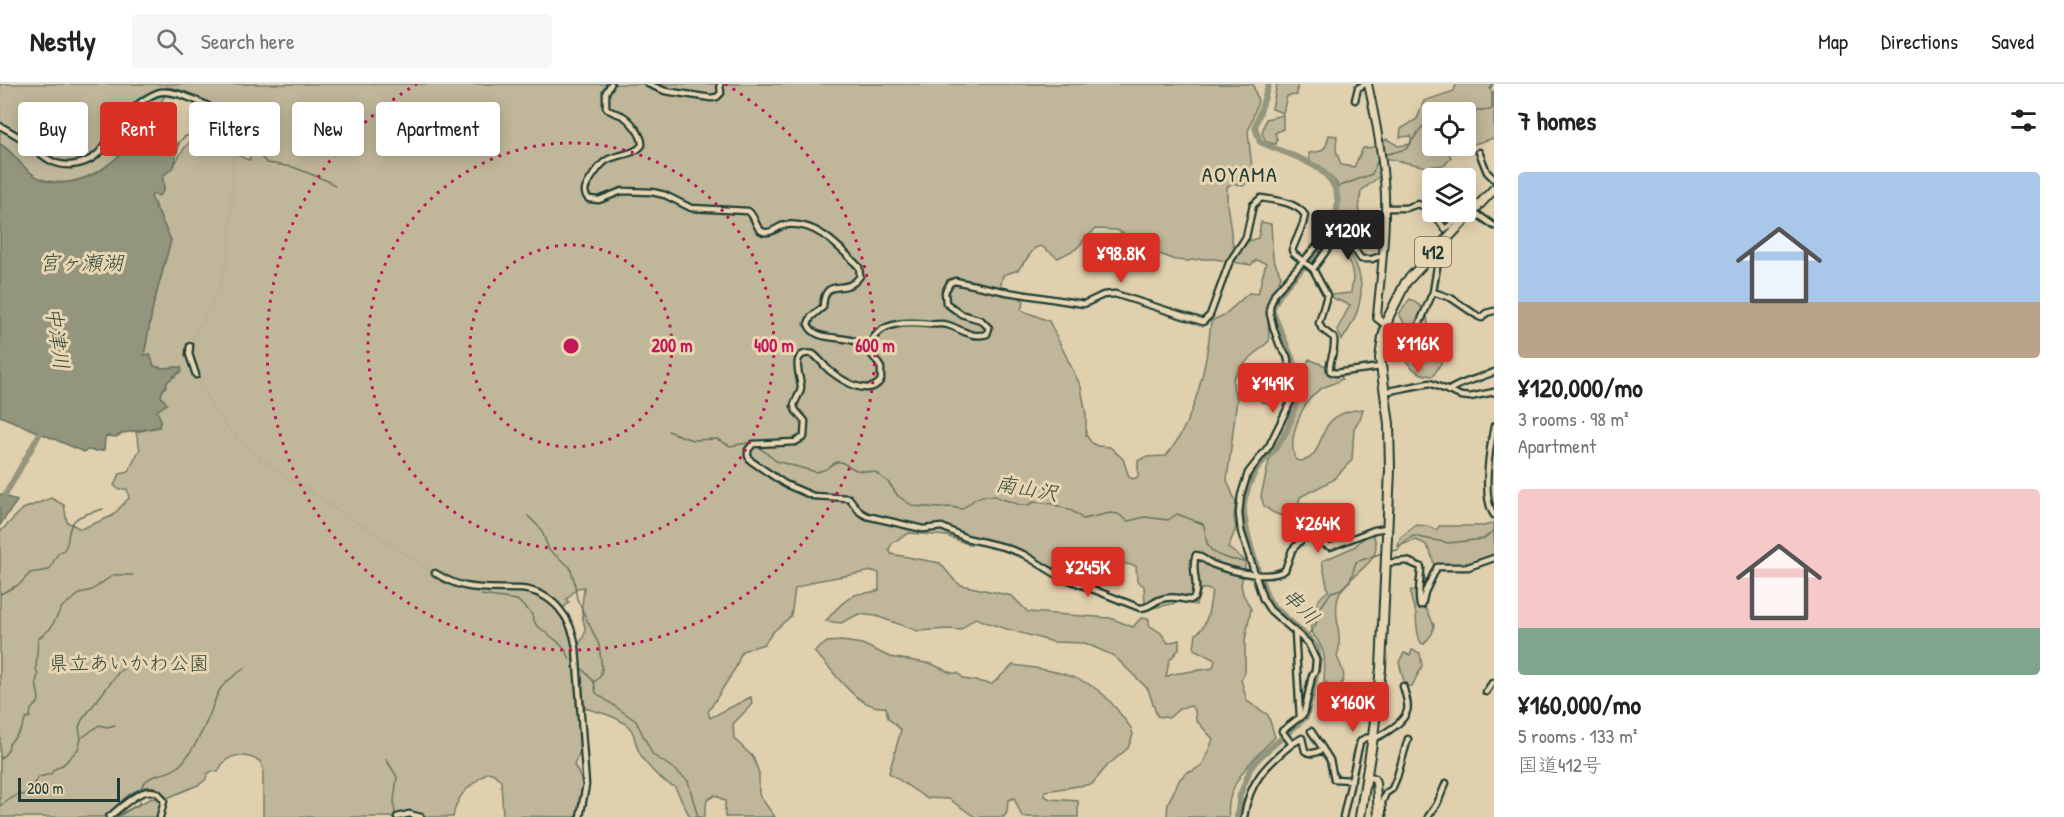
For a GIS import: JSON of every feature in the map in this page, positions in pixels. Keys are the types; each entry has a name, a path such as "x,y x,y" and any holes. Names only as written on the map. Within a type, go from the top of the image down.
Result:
{"highway":[{"name":"412","path":"1476,208 1494,189"},
{"name":"412","path":"1360,817 1381,668 1391,455 1380,356 1386,325 1406,282 1461,223"}],"main road":[{"path":"1367,84 1383,169 1385,208 1377,318 1386,325"},
{"path":"1366,776 1376,781 1378,817"}],"street":[{"path":"611,84 606,92 606,107 610,112 625,118 641,136 642,145 637,150 612,157 603,163 586,187 585,193 588,198 596,201 627,191 657,192 691,208 748,211 753,215 759,230 764,232 787,224 816,229 858,266 861,274 859,279 850,286 833,288 826,292 823,296 823,307 810,319 809,327 817,334 858,342 881,368 881,380 874,387 863,388 831,371 813,354 803,355 797,366 801,387 794,406 805,422 804,437 795,442 753,444 747,453 751,461 785,484 818,497 849,498 864,514 923,529 942,527 966,538 1004,547 1023,554 1059,576 1140,608 1167,597 1189,600 1194,598 1197,590 1194,563 1196,555 1214,565 1255,574 1276,574 1285,570 1290,554 1306,535"},
{"path":"648,84 666,91 711,98 721,93 720,84"},
{"path":"1354,100 1358,88 1367,84"},
{"path":"0,126 50,161 61,165 79,164 104,149 118,125 131,111 156,93 169,91 196,102"},
{"path":"1479,152 1487,172 1494,179"},
{"path":"876,361 870,346 872,340 881,329 900,323 943,324 970,335 987,334 989,328 984,321 961,314 946,303 944,298 948,284 955,280 1007,292 1084,304 1103,295 1115,294 1203,322 1210,315 1229,263 1246,237 1253,205 1261,198 1277,200 1303,212 1304,220 1292,250 1312,268 1327,295 1318,323 1334,338 1335,350 1330,363 1330,371 1335,373 1381,367"},
{"path":"1385,208 1406,208 1418,204 1431,210 1445,229 1457,220 1461,223"},
{"path":"1476,213 1494,226"},
{"path":"1312,268 1341,234 1344,234 1364,261 1383,255"},
{"path":"1292,743 1282,731 1304,714 1316,660 1309,645 1267,606 1241,531 1239,513 1241,495 1248,473 1269,446 1286,412 1292,388 1287,356 1274,330 1270,306 1275,293 1324,238"},
{"path":"1380,356 1407,346 1413,339 1433,292 1443,247 1442,242"},
{"path":"1433,292 1451,298 1482,318 1486,313 1494,311"},
{"path":"190,345 189,354 196,375"},
{"path":"1448,391 1459,383 1481,378 1494,372"},
{"path":"1384,392 1430,383 1470,397 1494,392"},
{"path":"1494,426 1488,487 1489,503 1494,515"},
{"path":"1296,514 1306,535 1330,547 1374,530 1387,528"},
{"path":"1385,563 1407,561 1421,567 1418,584 1420,605 1437,567 1468,567 1494,558"},
{"path":"435,573 455,584 476,588 536,592 555,604 569,623 576,648 586,785 580,817"},
{"path":"1295,632 1300,718"},
{"path":"1486,692 1491,683 1494,683"},
{"path":"1342,817 1360,742 1366,737 1387,732 1403,720 1408,711 1408,702 1403,686"},
{"path":"1311,731 1330,760 1334,779 1352,780"},
{"path":"1244,817 1256,780 1292,743 1302,738 1305,751 1308,753 1316,753 1323,749"},
{"path":"1383,817 1382,802 1386,793 1392,789 1397,777 1408,739"},
{"path":"1428,817 1437,804 1446,783"},
{"path":"109,817 139,794 152,790 162,797 164,806 160,817"},
{"path":"398,817 409,814 421,817"}],"green space":[{"name":"県立あいかわ公園","path":"0,84 1253,84 1258,101 1248,132 1253,178 1243,186 1233,183 1227,187 1233,246 1258,238 1261,222 1271,224 1273,258 1281,276 1268,307 1269,341 1246,362 1233,378 1237,399 1227,480 1236,503 1234,517 1236,528 1228,548 1246,561 1241,585 1251,609 1245,640 1245,672 1241,680 1247,701 1268,715 1275,737 1250,763 1236,783 1231,794 1229,817 1167,817 1168,803 1180,779 1187,772 1203,764 1213,739 1196,720 1195,710 1191,706 1179,709 1169,718 1157,716 1148,689 1114,656 1085,643 1053,642 975,618 960,630 918,631 876,616 859,614 841,623 826,621 839,606 851,597 879,590 879,573 873,571 815,581 795,589 791,616 773,632 764,644 742,651 736,667 708,712 710,718 751,697 752,704 733,724 734,739 753,757 759,773 759,795 775,817 725,817 725,801 715,795 707,800 704,817 690,817 675,787 658,776 643,759 630,728 613,717 585,708 579,644 585,631 582,609 584,587 577,588 566,600 569,602 561,611 573,646 576,682 580,751 574,765 581,779 582,790 576,817 503,816 501,781 488,772 461,796 453,817 263,817 263,769 260,761 236,756 221,765 218,772 212,771 207,774 206,779 200,784 165,799 155,787 140,789 127,796 104,817 0,817 0,532 23,509 51,498 64,505 67,522 81,529 112,516 129,498 127,489 118,489 114,485 120,474 128,472 140,449 136,432 159,427 157,411 163,389 168,381 181,372 177,367 153,366 150,354 144,356 153,306 171,240 151,197 164,190 163,176 189,143 189,156 239,156 250,160 250,156 280,156 280,102 206,102 196,96 167,87 162,102 100,102 100,156 118,156 102,169 70,182 54,182 37,177 0,144","holes":["1095,229 1117,230 1175,260 1214,259 1251,265 1256,260 1266,263 1258,294 1249,293 1224,315 1211,321 1198,392 1176,442 1166,456 1145,457 1138,461 1138,477 1133,479 1129,477 1123,459 1110,447 1097,446 1086,435 1086,415 1081,387 1049,321 1021,310 1024,301 1017,296 999,293 1003,275 1018,270 1035,248 1041,246 1058,258 1076,249","909,533 947,536 970,545 985,538 1021,551 1091,584 1110,581 1122,563 1136,566 1137,581 1144,586 1145,603 1149,609 1180,602 1196,605 1201,589 1212,591 1208,615 1196,634 1194,649 1215,660 1213,668 1166,677 1169,661 1179,649 1179,640 1168,643 1161,633 1149,625 1149,619 1141,618 1133,627 1110,618 1028,612 1012,596 961,585 940,563 891,554 889,549 893,542"]},
{"path":"1277,84 1297,84 1297,95 1287,96 1283,113 1272,109"},
{"path":"1456,84 1493,84 1490,89 1494,95 1494,138 1476,143 1476,102 1424,102 1454,91"},
{"path":"1422,106 1422,156 1450,156 1445,165 1427,167 1385,158 1382,142 1387,139 1398,146 1411,144 1411,136 1400,137 1401,129 1417,119"},
{"path":"1283,115 1283,129 1275,133 1276,144 1266,142 1262,133 1266,119"},
{"path":"1329,135 1337,136 1336,150 1341,165 1354,167 1363,148 1377,147 1380,176 1361,191 1359,233 1354,237 1350,233 1339,238 1357,268 1361,289 1358,310 1342,340 1337,330 1350,305 1330,295 1351,293 1353,274 1349,262 1340,249 1322,246 1336,224 1339,199 1337,183 1320,166 1310,162 1309,153 1321,151 1326,146"},
{"path":"1410,299 1425,311 1428,329 1437,333 1445,343 1445,355 1433,376 1421,374 1406,361 1399,351 1406,329 1399,314"},
{"path":"1309,359 1338,371 1342,379 1319,390 1307,403 1294,432 1293,452 1296,460 1310,458 1327,426 1334,418 1346,412 1363,409 1354,428 1352,460 1333,480 1300,497 1297,511 1290,516 1282,516 1264,506 1261,496 1273,444"},
{"path":"1268,369 1275,390 1269,403 1261,402 1259,391 1262,372"},
{"path":"1494,523 1494,558 1487,557 1477,567 1461,565 1439,568 1421,599 1434,625 1432,634 1424,644 1421,643 1417,632 1411,590 1416,591 1420,582 1427,579 1434,564 1425,544 1416,540 1398,546 1400,538 1416,525 1437,530 1439,526 1484,526"},
{"path":"1371,531 1376,549 1373,557 1343,588 1337,604 1339,648 1337,657 1344,677 1334,695 1329,692 1329,684 1324,682 1324,655 1320,644 1311,632 1314,609 1319,599 1328,591 1322,561 1354,547"},
{"path":"842,641 862,644 890,657 932,664 951,673 958,673 964,679 992,684 1013,665 1062,673 1085,682 1105,696 1131,728 1133,735 1128,748 1107,766 1092,784 1045,791 1045,796 1050,799 1078,801 1078,817 1022,817 1014,798 1008,800 1004,817 975,817 949,799 926,798 889,773 901,730 888,718 886,707 864,702 846,687 814,652 827,642"},
{"path":"1412,650 1420,653 1422,666 1412,686 1405,686 1399,662 1404,653 1410,655"},
{"path":"152,798 157,799 160,803 160,811 156,817 114,817"}],"water":[{"name":"宮ヶ瀬湖","path":"0,144 25,168 44,180 65,183 76,181 106,167 118,156 176,156 174,166 163,176 164,190 159,196 153,194 151,197 171,240 153,306 144,355 150,354 154,366 181,367 182,370 168,381 163,389 161,396 167,404 157,411 161,420 159,427 123,433 116,437 107,436 104,450 84,452 0,416"},
{"path":"0,495 17,501 0,525"}],"waterway":[{"name":"串川","path":"1237,817 1240,795 1251,767 1306,717 1319,659 1317,648 1273,606 1267,596 1251,547 1245,519 1245,498 1251,481 1260,465 1282,440 1291,420 1296,397 1295,365 1272,310 1285,288 1323,244 1334,221 1338,203 1335,189 1328,177 1317,168 1260,142 1255,127 1269,84"},
{"path":"1476,110 1492,108 1494,91"},
{"path":"1384,155 1406,149 1422,127"},
{"path":"178,144 189,135"},
{"path":"260,156 267,163 293,167 335,186"},
{"path":"1335,188 1372,174 1378,159"},
{"name":"中津川","path":"0,504 40,433 41,425"},
{"name":"南山沢","path":"668,431 692,440 717,439 730,446 747,443"},
{"name":"南山沢","path":"755,446 776,461 816,472 836,462 841,462 856,470 875,472 889,483 898,496 913,506 962,509 975,499 994,496 1020,505 1034,502 1053,504 1072,511 1083,519 1110,513 1118,514 1128,521 1145,517 1168,520 1177,514 1203,524 1207,543 1214,552 1225,558 1249,562"},
{"path":"0,594 20,584 30,573 49,570 58,553 65,548 75,520 103,509"},
{"path":"528,516 541,529 549,550 570,567 577,599 599,645 602,669 600,677 595,681"},
{"path":"1391,551 1398,550 1413,536 1449,543 1483,539 1494,531"},
{"path":"1307,636 1316,624 1315,616 1331,592 1341,589 1350,581 1356,562 1382,553"},
{"path":"0,758 7,752 9,744 21,730 26,718 30,717 31,709 38,703 36,682 38,639 50,629 62,607 81,593 92,590 113,575 133,575"},
{"path":"481,595 517,600 531,613 536,625 557,641 570,659"},
{"path":"580,666 594,682 596,693 636,721 653,755 688,781 698,817"},
{"path":"139,793 147,780 170,771 182,763 201,733 221,688 246,667"},
{"path":"0,806 18,794 23,795 33,788 39,777 51,774 78,749 81,739 79,727 82,720 124,668"},
{"path":"83,737 99,725 107,727 115,725"},
{"path":"386,759 397,777 395,817"},
{"path":"117,817 139,804 139,797"}],"tunnel":[{"path":"190,346 218,291 225,266 232,215 233,156"},
{"path":"196,375 217,414 253,453 435,573"}],"district":[{"name":"AOYAMA","path":"1240,174"}]}
